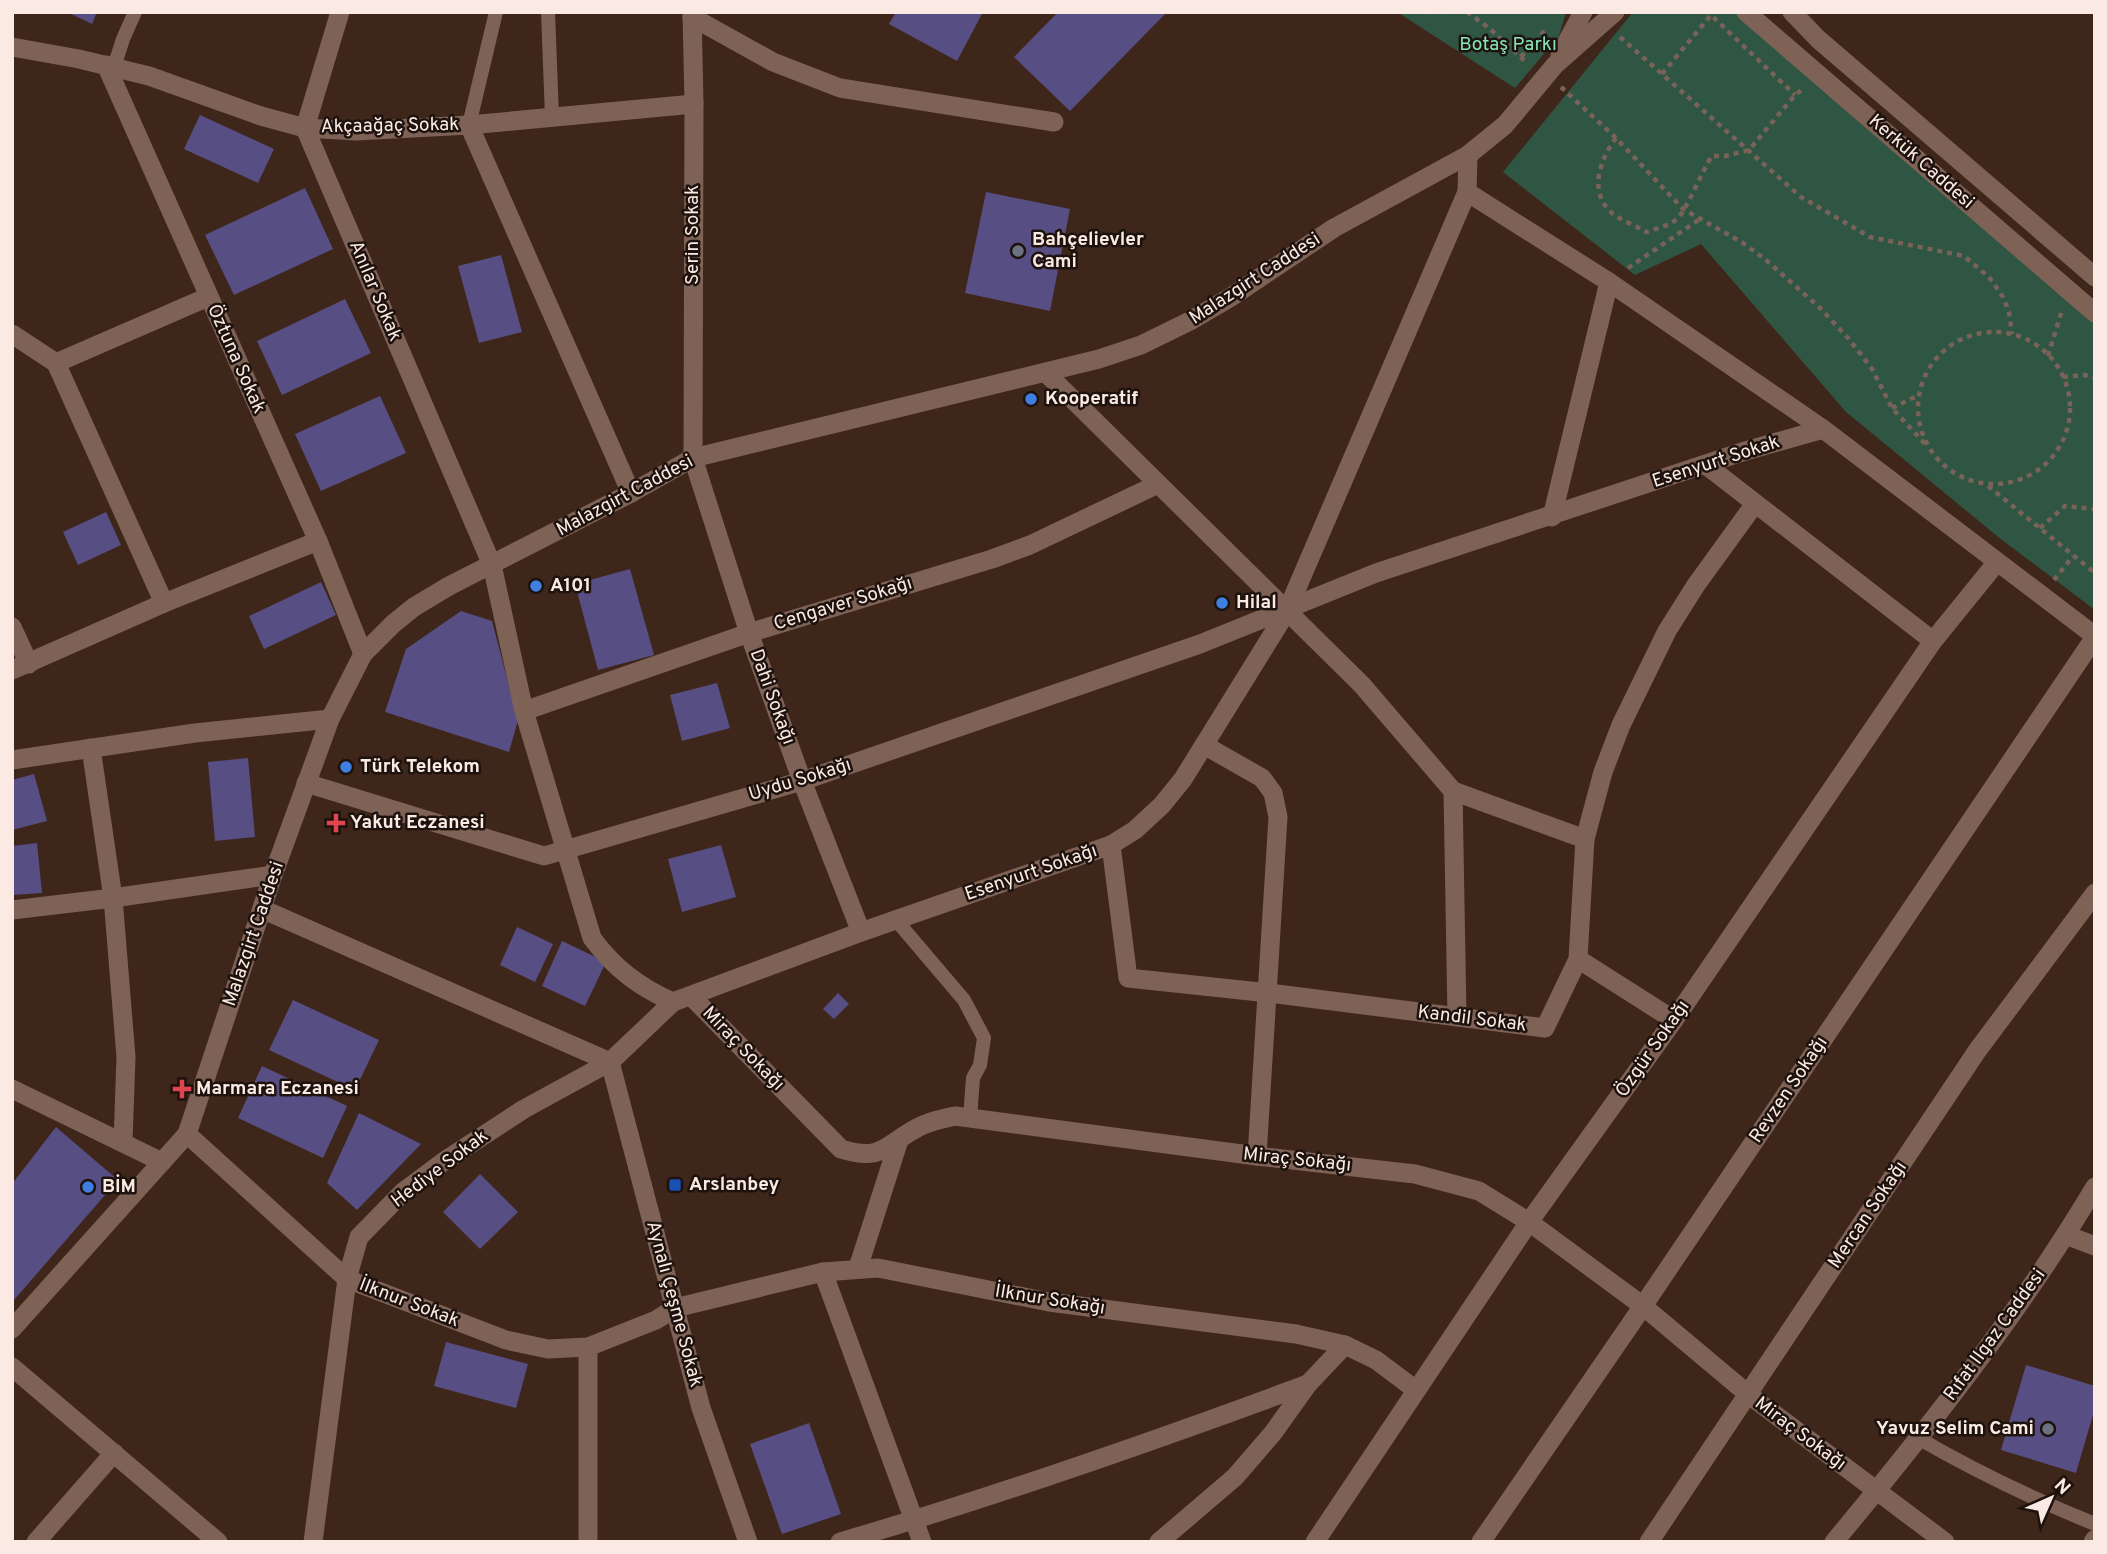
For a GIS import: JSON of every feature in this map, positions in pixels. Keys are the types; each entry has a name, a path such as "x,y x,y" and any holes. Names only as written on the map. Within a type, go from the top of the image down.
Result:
{"street":[{"path":"305,128 340,12"},
{"path":"1549,73 1583,12"},
{"name":"Kerkük Caddesi","path":"1746,12 2095,313"},
{"name":"Kerkük Caddesi","path":"1791,12 1818,39 2095,277"},
{"path":"692,14 773,62 839,88 1054,122"},
{"name":"Serin Sokak","path":"692,14 693,458"},
{"name":"Malazgirt Caddesi","path":"12,1329 187,1134 273,875 330,719 363,654 393,624 414,607 631,494 693,458 1046,373 1141,345 1190,321 1346,221 1468,155 1505,125 1549,73 1609,17"},
{"name":"Akçaağaç Sokak","path":"12,47 149,76 261,116 305,128 356,131 469,125 694,104"},
{"name":"Öztuna Sokak","path":"110,66 208,297 318,541 363,654"},
{"path":"469,125 631,494"},
{"name":"Anılar Sokak","path":"305,128 492,565 524,711 565,849"},
{"path":"1468,155 1467,192 1609,282 1823,429 2095,636"},
{"name":"Esenyurt Sokağı","path":"682,999 861,932 1111,845 1135,830 1162,805 1183,779 1287,611 1467,192"},
{"path":"1552,517 1609,282"},
{"path":"56,363 208,297"},
{"path":"12,334 56,363 164,603"},
{"path":"1046,373 1156,485 1362,685 1453,791 1585,839"},
{"name":"Esenyurt Sokak","path":"1287,611 1376,573 1823,429"},
{"name":"Dahi Sokağı","path":"693,458 749,633 861,932"},
{"path":"1706,465 1754,505 1933,641"},
{"name":"Cengaver Sokağı","path":"524,711 749,633 1030,545 1156,485"},
{"name":"Kandil Sokak","path":"1111,845 1128,978 1545,1028 1578,959 1585,839 1603,772 1621,725 1667,631 1696,585 1754,505"},
{"path":"12,627 21,667 164,603 318,541"},
{"name":"Özgür Sokağı","path":"1315,1542 1529,1222 1674,1020 1933,641 1997,562"},
{"name":"Uydu Sokağı","path":"306,783 544,856 803,781 1200,644 1287,611"},
{"name":"Revzen Sokağı","path":"1480,1542 1643,1306 2095,636"},
{"path":"12,760 195,733 330,719"},
{"path":"1204,745 1262,778 1273,793 1278,817 1257,1156"},
{"path":"91,748 113,898 127,1057 123,1142"},
{"path":"1453,791 1457,1017"},
{"name":"Miraç Sokağı","path":"565,849 592,938 607,958 625,975 649,991 682,999 841,1149 871,1155 918,1127 955,1116 1405,1173 1448,1181 1479,1191 1529,1222 1643,1306 1749,1395 1945,1542"},
{"path":"12,910 273,875"},
{"name":"Mercan Sokağı","path":"1649,1542 1977,1051 2095,892"},
{"path":"262,909 610,1062"},
{"path":"1578,959 1674,1020"},
{"name":"Hediye Sokak","path":"313,1542 347,1279 359,1237 404,1191 443,1162 524,1109 610,1062 682,999"},
{"name":"Aynalı Çeşme Sokak","path":"610,1062 701,1408 748,1542"},
{"path":"12,1089 162,1162"},
{"name":"İlknur Sokak","path":"187,1134 347,1279 506,1340 548,1349 588,1347 656,1320 675,1308"},
{"path":"858,1268 899,1140"},
{"name":"Rıfat Ilgaz Caddesi","path":"1834,1542 2002,1331 2095,1187"},
{"path":"2066,1235 2095,1246"},
{"name":"İlknur Sokağı","path":"675,1308 822,1272 878,1268 1049,1302 1296,1334 1345,1345 1376,1360 1416,1390"},
{"path":"822,1272 922,1542"},
{"path":"1159,1542 1235,1477 1273,1433 1308,1384 1345,1345"},
{"path":"588,1347 588,1542"},
{"path":"12,1367 218,1542"},
{"path":"840,1542 914,1520 1214,1419 1308,1384"},
{"path":"36,1542 114,1453"}],"lane":[{"path":"110,66 135,12"},
{"path":"469,125 496,12"},
{"path":"548,12 552,117"},
{"path":"896,920 964,1000 984,1038 979,1065 973,1078 970,1118"},
{"path":"1918,1438 1988,1477 2095,1524"}],"path":[{"path":"1426,12 1442,12"},
{"path":"1467,12 1521,58 1549,73 1616,138 1683,209 1766,260 1819,308 1849,339 1872,369 1892,408 1942,465 1963,479 1987,485 2013,483 2036,473 2054,456 2067,434 2070,409 2067,384 2054,361 2035,344 2012,334 1987,332 1962,338 1941,352 1926,372 1917,396 1917,421 1926,445"},
{"path":"1662,74 1711,15 1795,95"},
{"path":"1609,17 1662,74 1801,197 1870,237 1964,256 1989,277 2003,298 2009,313 2012,334"},
{"path":"1521,58 1554,21"},
{"path":"1616,138 1607,150 1597,180 1602,196 1611,212 1647,232 1680,218 1701,172 1712,156 1749,150 1795,95 1808,85"},
{"path":"1609,282 1700,219"},
{"path":"2048,356 2062,309"},
{"path":"2063,377 2095,378"},
{"path":"1892,408 1917,396"},
{"path":"1987,485 2095,573"},
{"path":"2040,528 2065,506 2095,509"},
{"path":"2042,595 2073,556"}],"green space":[{"name":"Botaş Parkı","path":"1397,12 1566,12 1559,36 1515,88"},
{"path":"1633,12 1735,12 2095,324 2095,610 2002,540 1846,412 1701,244 1635,275 1503,172"}],"building":[{"path":"67,12 97,12 92,24"},
{"path":"896,12 983,12 957,61 889,24"},
{"path":"1058,12 1167,12 1070,111 1014,57"},
{"path":"200,115 274,149 258,183 184,149"},
{"path":"305,188 333,249 234,295 205,235"},
{"name":"Bahçelievler Cami","path":"986,192 1070,209 1050,311 965,293"},
{"path":"501,255 522,332 479,343 458,266"},
{"path":"345,299 371,353 282,395 257,341"},
{"path":"380,396 406,453 321,491 295,434"},
{"path":"106,512 121,545 78,565 63,532"},
{"path":"630,569 654,655 598,670 575,584"},
{"path":"321,582 336,615 264,649 249,616"},
{"path":"461,611 492,621 518,720 509,752 385,712 406,649"},
{"path":"717,683 730,728 682,741 670,695"},
{"path":"248,758 255,837 215,841 208,762"},
{"path":"34,774 47,821 12,830 12,780"},
{"path":"37,843 42,893 12,895 12,846"},
{"path":"721,845 736,897 682,912 668,859"},
{"path":"517,927 553,944 535,982 500,965"},
{"path":"562,941 606,962 585,1006 542,986"},
{"path":"838,993 849,1004 834,1019 823,1009"},
{"path":"293,1000 379,1040 355,1090 269,1050"},
{"path":"262,1066 347,1106 323,1158 238,1118"},
{"path":"359,1113 421,1144 357,1210 327,1183"},
{"path":"56,1127 118,1180 14,1300 12,1184"},
{"path":"480,1174 518,1212 480,1249 443,1212"},
{"path":"446,1342 528,1364 516,1408 434,1386"},
{"name":"Yavuz Selim Cami","path":"2026,1365 2095,1386 2095,1408 2076,1473 2001,1450"},
{"path":"809,1423 841,1514 782,1534 750,1444"}],"place":[{"name":"Bahçelievler Cami","path":"1018,251"},
{"name":"Kooperatif","path":"1031,399"},
{"name":"A101","path":"536,586"},
{"name":"Hilal","path":"1222,603"},
{"name":"Türk Telekom","path":"346,767"},
{"name":"Yakut Eczanesi","path":"336,823"},
{"name":"Marmara Eczanesi","path":"182,1089"},
{"name":"Arslanbey","path":"675,1185"},
{"name":"BİM","path":"88,1187"},
{"name":"Yavuz Selim Cami","path":"2048,1429"}]}
